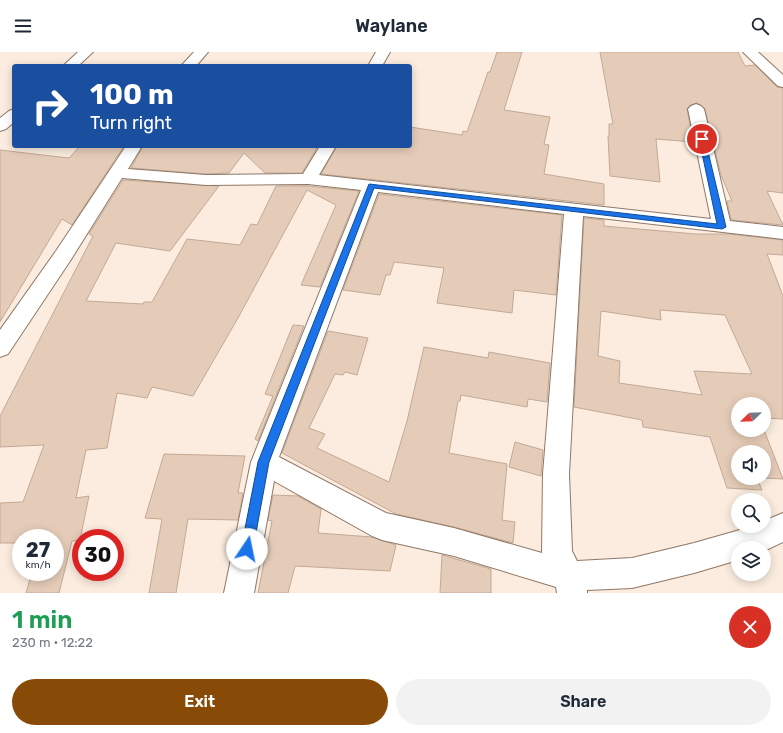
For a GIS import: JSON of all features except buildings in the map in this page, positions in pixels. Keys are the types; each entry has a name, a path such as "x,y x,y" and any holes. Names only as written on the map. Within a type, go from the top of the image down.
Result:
{"street":[{"path":"72,64 86,52"},
{"path":"190,64 200,52"},
{"path":"375,64 383,52"},
{"path":"750,52 783,83"},
{"path":"696,109 722,227"},
{"path":"0,126 12,116"},
{"path":"0,348 118,173 133,148"},
{"path":"308,179 327,148"},
{"path":"118,173 206,180 308,179 783,233"},
{"path":"239,593 264,462 372,186"},
{"path":"570,585 557,553 556,474 574,210"},
{"path":"264,462 382,526 454,542 570,585 632,573 701,556 752,541 783,527"}],"route":[{"path":"247,549 264,462 372,186 480,200 722,227 702,139"}]}
